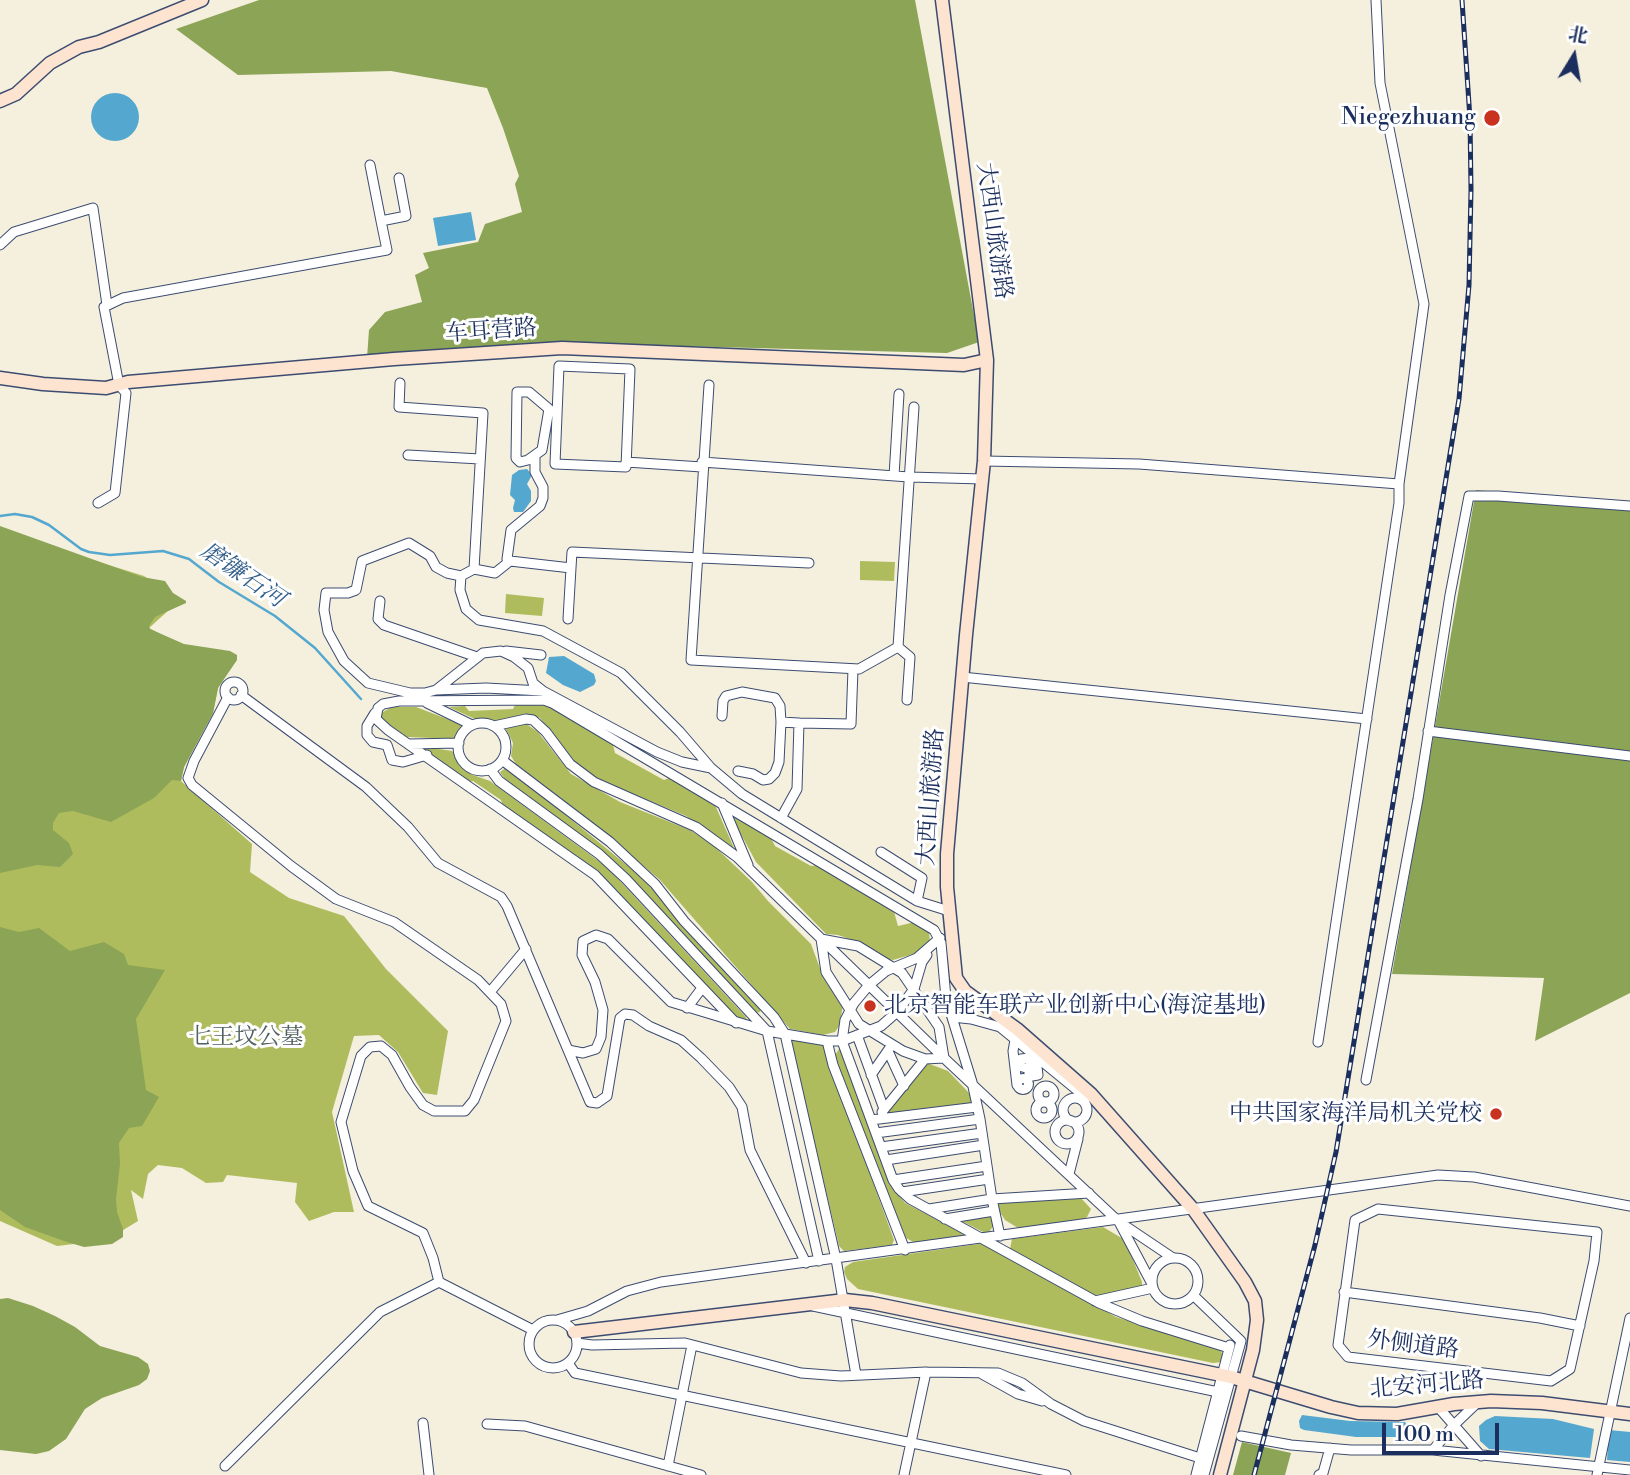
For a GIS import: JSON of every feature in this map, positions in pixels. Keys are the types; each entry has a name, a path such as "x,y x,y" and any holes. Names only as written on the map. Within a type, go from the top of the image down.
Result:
{"street":[{"path":"0,101 16,94 50,63 79,47 99,42 202,0"},
{"name":"大西山旅游路","path":"942,0 987,360 983,479 947,854 949,911 956,978 965,991 1017,1029 1091,1094 1193,1209 1245,1282 1255,1301 1257,1320 1245,1380 1220,1475"},
{"path":"1318,1042 1399,503 1399,484 1424,304 1380,83 1376,0"},
{"path":"107,305 123,298 387,250 370,165"},
{"path":"382,221 406,216 399,178"},
{"path":"0,245 14,232 93,208 107,305 104,312 119,385 126,393 115,493 98,503"},
{"name":"车耳营路","path":"0,378 106,388 128,382 394,359 562,348 964,365 987,360"},
{"path":"559,366 630,369 626,462 626,467 555,464 559,366"},
{"path":"400,383 399,407 483,413 474,569"},
{"path":"709,385 691,660 859,669 898,647"},
{"path":"517,392 528,392 549,409 542,450 535,455 520,462 516,458 517,392"},
{"path":"894,476 898,394"},
{"path":"898,647 914,407"},
{"path":"408,455 480,459"},
{"path":"510,561 507,559 511,530 540,506 543,498 543,487 535,472 535,455"},
{"path":"984,461 1139,464 1399,484"},
{"path":"626,462 983,479"},
{"path":"1366,1080 1418,799 1469,496 1630,506"},
{"path":"543,691 486,688 410,693 368,683 344,661 328,632 324,610 326,593 348,593 356,590 362,561 409,543 430,556 436,567 461,576 474,569 495,573 510,561 571,568"},
{"path":"568,619 572,552 809,563"},
{"path":"461,576 460,590 466,609 479,620 543,631 621,673 680,732 710,768 742,794 918,901 949,911"},
{"path":"380,601 378,619 384,625 477,657"},
{"path":"898,647 911,657 907,701"},
{"path":"436,690 483,653 501,651 541,655"},
{"path":"501,651 528,668 533,683 543,691 657,752 682,762 710,768"},
{"path":"781,722 851,724 853,669"},
{"path":"962,677 1367,719"},
{"path":"228,698 234,699 241,695 243,690 240,685 232,682 227,685 225,690 228,698 194,761 188,778 192,785 336,899 394,922 478,980 501,1004 506,1021 474,1100 466,1111 434,1111 423,1105 392,1055 381,1046 370,1047 361,1056 341,1122 353,1171 368,1206 423,1233 439,1282 533,1330"},
{"path":"722,716 726,696 742,692 775,698 780,706 779,762 775,773 769,779 763,780 737,771"},
{"path":"241,695 366,787 408,827 438,863 501,897 526,949 590,1102 597,1103 607,1096 620,1018 625,1014 681,1040 729,1087 742,1107 750,1150 806,1263"},
{"path":"427,755 409,761 395,761 387,745 370,741 367,726 378,708 389,702 544,700 930,927 940,938 946,998 972,1082 1000,1236"},
{"path":"426,702 472,725"},
{"path":"378,708 376,719 380,723 595,875 736,1023"},
{"path":"494,726 504,736 506,744 502,760 490,769 474,769 467,765 461,758 459,743 461,735 472,725 479,723 494,726 533,720 546,732 570,764 594,782 696,827 750,869 944,1058 1118,1221 1173,1258 1188,1262 1197,1274 1193,1295 1173,1304 1159,1298 1118,1221"},
{"path":"781,818 797,789 799,723"},
{"path":"1428,730 1630,756"},
{"path":"410,744 459,743"},
{"path":"502,760 610,842 655,884 684,921 766,1008 785,1034 845,1300 856,1375"},
{"path":"490,769 499,781 599,854 617,871 767,1031 819,1262"},
{"path":"721,803 750,869"},
{"path":"881,852 922,878 918,901"},
{"path":"568,1051 583,1053 596,1049 601,1037 603,1010 582,955 583,941 596,935 608,939 671,1002 767,1031 827,1041 842,1041 881,1026 897,1012 914,989 922,962 940,938"},
{"path":"821,939 858,947 901,973 939,1027 944,1058"},
{"path":"821,939 826,972 859,1024 890,1048 925,1059 944,1058"},
{"path":"489,992 526,949"},
{"path":"931,949 918,958 886,971 869,985 845,1020 842,1041 893,1180 902,1192 945,1219 1095,1301 1142,1321 1229,1348"},
{"path":"687,1008 702,988"},
{"path":"753,1016 764,1017 767,1014 766,1008"},
{"path":"952,1017 1000,1027 1015,1040 1026,1055 1053,1071 1083,1095 1087,1112 1084,1118 1060,1123 1056,1129 1056,1137 1066,1144 1073,1143 1079,1137"},
{"path":"857,1035 884,1109"},
{"path":"1015,1040 1013,1051 1017,1085"},
{"path":"827,1041 833,1065 905,1250"},
{"path":"871,1075 890,1048"},
{"path":"890,1048 904,1086"},
{"path":"1026,1055 1020,1061 1021,1066 1029,1067"},
{"path":"873,1120 925,1059"},
{"path":"1045,1102 1038,1094 1053,1071"},
{"path":"878,1094 893,1099"},
{"path":"1069,1174 1079,1129 1064,1113 1066,1102 1076,1098 1082,1100 1086,1106"},
{"path":"873,1120 977,1107"},
{"path":"876,1133 980,1119"},
{"path":"881,1147 982,1133"},
{"path":"886,1160 984,1145"},
{"path":"893,1180 987,1166"},
{"path":"575,1338 574,1354 568,1363 558,1367 537,1362 529,1346 533,1330 543,1322 588,1311 627,1291 661,1282 984,1240 1438,1175 1474,1177 1630,1206"},
{"path":"902,1192 989,1179"},
{"path":"929,1209 992,1199 1089,1193"},
{"name":"外侧道路","path":"1378,1209 1598,1232 1580,1326 1570,1369 1551,1381 1348,1357 1338,1345 1355,1220 1378,1209"},
{"path":"945,1219 994,1211"},
{"path":"1153,1287 1154,1270 1173,1258"},
{"path":"225,1466 380,1312 439,1282"},
{"path":"1095,1301 1153,1287"},
{"path":"1344,1292 1540,1318 1580,1326"},
{"path":"1193,1295 1241,1341 1218,1392 1196,1475"},
{"name":"北安河北路","path":"575,1338 845,1300 873,1303 1227,1376 1358,1413 1398,1414 1479,1401 1542,1403 1630,1414"},
{"path":"808,1305 1218,1392"},
{"path":"1597,1471 1630,1318"},
{"path":"557,1320 566,1324 575,1338 592,1345 692,1345 801,1373 856,1375 977,1372 1017,1394 1051,1404 1084,1421 1200,1458"},
{"path":"1204,1475 1227,1376 1232,1333"},
{"path":"668,1466 692,1345"},
{"path":"568,1363 575,1373 1066,1475"},
{"path":"904,1475 926,1372"},
{"path":"1433,1450 1479,1401"},
{"path":"1438,1407 1481,1456"},
{"path":"423,1423 429,1475"},
{"path":"487,1423 525,1426 701,1475"},
{"path":"1215,1431 1227,1433"},
{"path":"1241,1436 1291,1445 1433,1450 1597,1471 1630,1470"},
{"path":"1319,1475 1323,1473 1329,1448"}],"green space":[{"path":"259,0 915,0 979,342 947,353 563,343 367,358 369,330 385,312 422,302 415,275 429,268 423,253 478,242 485,224 522,212 515,184 519,176 487,88 391,71 238,75 176,29"},
{"path":"1476,490 1630,504 1630,993 1535,1041 1544,978 1392,974"},
{"path":"0,526 142,577 165,581 173,593 186,603 155,617 150,629 184,644 230,651 237,655 237,660 218,688 213,713 184,767 181,781 172,780 154,798 111,822 73,811 59,813 53,823 53,830 69,843 73,854 60,867 37,865 0,873"},
{"name":"七王坟公墓","path":"0,531 144,576 180,600 149,628 185,647 233,663 218,688 213,713 184,767 181,781 252,844 250,872 289,898 344,916 386,969 448,1031 437,1095 423,1093 398,1052 379,1035 354,1036 332,1112 354,1212 334,1212 309,1221 295,1202 297,1183 227,1175 223,1182 206,1183 182,1168 158,1165 148,1174 143,1199 131,1190 138,1221 107,1240 57,1246 0,1221"},
{"path":"860,561 895,562 894,581 860,580"},
{"path":"506,594 544,598 542,616 505,613"},
{"path":"515,705 541,705 556,709 613,745 615,753 664,780 669,778 715,805 735,850 686,816 591,776 573,763 540,718 532,715 493,722 479,721 449,707 465,706 469,711 513,709"},
{"path":"392,707 416,707 463,725 457,739 407,737 382,720 381,713"},
{"path":"525,723 538,732 571,774 620,802 690,830 713,845 752,882 811,944 824,979 843,1006 835,1032 823,1035 790,1029 660,880 588,819 516,764 511,756 513,743 505,727"},
{"path":"426,747 452,751 465,770 490,781 608,868 747,1021 741,1020 724,1007 596,870 503,807 501,800 473,781 467,782 424,750"},
{"path":"507,767 661,896 761,1009 760,1012 756,1013 652,903 506,781 500,772"},
{"path":"730,814 771,838 775,846 811,866 817,865 893,908 898,926 915,922 929,932 930,942 917,953 893,960 861,943 826,934 756,862"},
{"path":"0,927 19,932 39,928 70,951 104,942 124,954 128,965 165,970 136,1019 146,1090 159,1097 142,1126 129,1128 119,1143 120,1164 116,1199 123,1237 112,1244 84,1247 67,1242 25,1227 0,1210"},
{"path":"790,1039 823,1045 894,1240 892,1245 844,1251 839,1246"},
{"path":"841,1046 896,1192 905,1203 963,1233 962,1237 917,1244 906,1238 835,1060"},
{"path":"927,1063 948,1071 971,1095 972,1105 883,1115"},
{"path":"1081,1198 1091,1209 1081,1221 1027,1229 1018,1228 1005,1220 997,1202"},
{"path":"990,1215 994,1225 989,1232 983,1232 958,1219"},
{"path":"1103,1227 1125,1240 1142,1287 1098,1297 1010,1249 1012,1239"},
{"path":"985,1243 1116,1317 1220,1349 1222,1362 1213,1363 858,1289 847,1279 844,1272 845,1267 853,1262"},
{"path":"8,1298 55,1316 100,1346 138,1357 148,1364 150,1371 147,1379 139,1385 102,1398 85,1409 66,1439 49,1451 36,1454 0,1450 0,1299"},
{"path":"1242,1442 1291,1453 1285,1475 1233,1475"}],"water":[{"path":"115,93 124,94 132,100 138,108 138,126 132,134 124,140 115,141 106,140 98,134 92,126 91,117 92,108 98,100 106,94"},
{"path":"471,212 476,240 438,246 433,218"},
{"path":"527,469 532,475 527,484 531,491 531,501 523,512 514,512 515,500 510,495 512,475"},
{"path":"564,656 594,674 594,685 580,692 563,685 546,673 549,657"},
{"path":"1302,1415 1350,1421 1405,1422 1409,1429 1405,1437 1356,1437 1304,1430 1300,1428 1299,1421"},
{"path":"1495,1416 1553,1419 1594,1429 1590,1458 1489,1449 1480,1441 1479,1426"},
{"path":"1609,1430 1630,1432 1630,1462 1607,1460"}],"waterway":[{"name":"磨镰石河","path":"0,516 15,514 32,517 89,552 110,555 163,551 189,559 219,582 275,616 315,648 361,699"}],"railway":[{"path":"1254,1475 1315,1245 1336,1152 1459,399 1469,285 1471,190 1470,119 1462,0"}],"place":[{"name":"Niegezhuang","path":"1492,118"},
{"name":"北京智能车联产业创新中心(海淀基地)","path":"870,1006"},
{"name":"中共国家海洋局机关党校","path":"1496,1114"}]}
